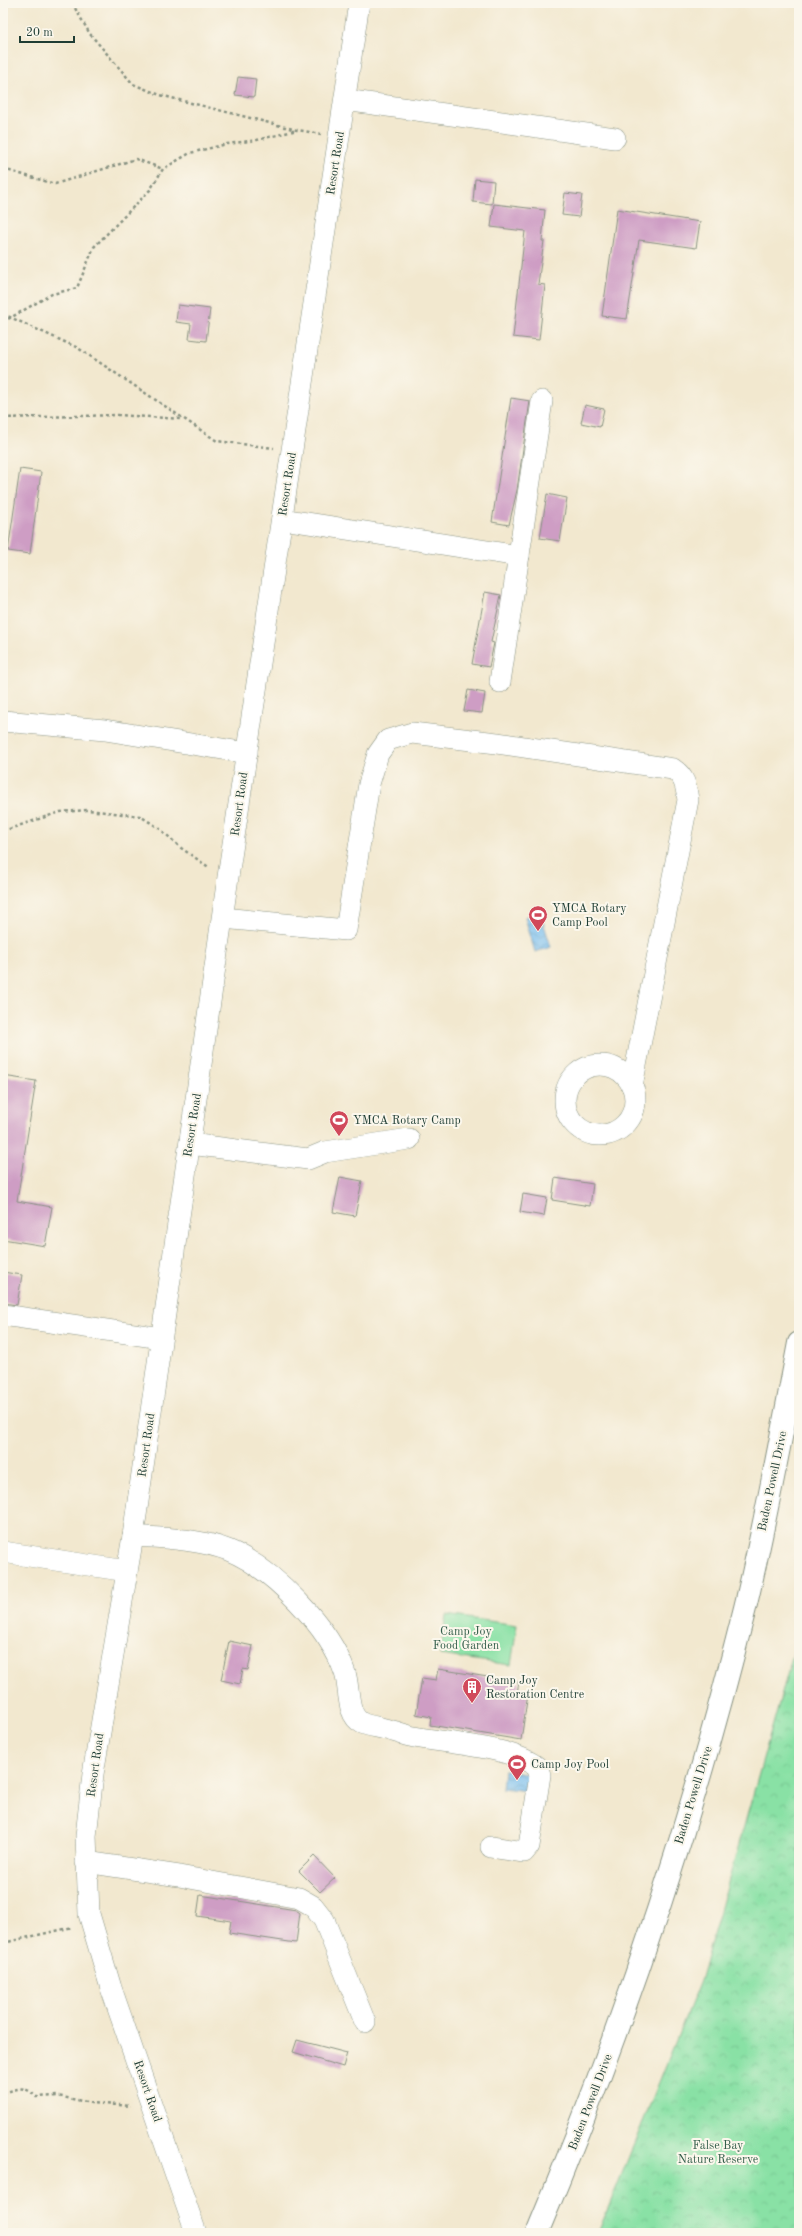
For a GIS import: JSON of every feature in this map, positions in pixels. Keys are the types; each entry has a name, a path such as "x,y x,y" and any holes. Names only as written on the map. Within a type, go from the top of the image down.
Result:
{"main road":[{"name":"Baden Powell Drive","path":"537,2233 585,2115 626,2005 668,1878 707,1751 753,1572 799,1343"}],"street":[{"name":"Resort Road","path":"196,2233 111,1988 89,1914 86,1836 93,1774 133,1536 228,877 359,3"},
{"path":"345,100 615,138"},
{"path":"500,682 542,401"},
{"path":"282,519 519,556"},
{"path":"3,721 106,730 247,753"},
{"path":"223,918 346,930 369,784 378,754 388,740 412,733 497,743 672,770 680,774 685,781 688,800 667,870 632,1086"},
{"path":"190,1144 308,1160 324,1152 409,1139"},
{"path":"3,1315 161,1338"},
{"path":"133,1536 182,1539 228,1550 265,1571 295,1599 330,1641 341,1660 348,1683 352,1712 362,1723 413,1736 498,1750 537,1767 540,1775 529,1846 524,1852 491,1847"},
{"path":"3,1552 127,1571"},
{"path":"86,1862 179,1876 299,1898 313,1906 326,1926 365,2022"}],"path":[{"path":"72,3 90,34 133,84 160,95 297,130 339,136"},
{"path":"3,322 52,294 77,288 94,247 150,190 164,169 190,153 227,144 257,140 297,130"},
{"path":"3,169 55,184 136,159 164,169"},
{"path":"3,314 78,348 133,383 182,419 217,441 292,450"},
{"path":"3,418 118,415 182,419"},
{"path":"3,831 60,812 88,810 140,816 200,862 228,877"},
{"path":"3,1943 72,1927 89,1914"},
{"path":"3,2093 19,2088 29,2090 36,2097 58,2096 91,2103 128,2107 151,2100"}],"green space":[{"name":"Camp Joy Food Garden","path":"446,1615 517,1625 511,1665 440,1655"},
{"name":"False Bay Nature Reserve","path":"799,1633 799,2233 598,2233 700,1981"}],"water":[{"name":"YMCA Rotary Camp Pool","path":"540,912 551,947 535,952 525,917"},
{"name":"Camp Joy Pool","path":"504,1770 531,1774 529,1791 502,1788"}],"building":[{"path":"238,77 256,79 254,97 235,95"},
{"path":"475,179 494,181 492,204 473,202"},
{"path":"565,193 582,195 579,217 562,215"},
{"path":"494,204 545,210 542,241 544,241 538,284 545,285 539,340 513,337 525,231 491,227"},
{"path":"617,209 700,222 696,248 639,240 627,319 602,316"},
{"path":"178,305 210,309 206,341 189,339 191,324 176,322"},
{"path":"511,398 530,401 517,490 509,525 492,522"},
{"path":"585,405 604,409 600,427 581,423"},
{"path":"20,469 41,472 30,554 8,551"},
{"path":"547,494 567,498 560,541 540,538"},
{"path":"485,592 501,595 491,642 494,643 489,667 472,664"},
{"path":"468,690 485,693 482,713 464,711"},
{"path":"3,1076 36,1081 17,1201 52,1207 45,1246 3,1239"},
{"path":"340,1177 362,1181 355,1216 333,1212"},
{"path":"555,1178 593,1184 590,1206 552,1200"},
{"path":"523,1194 547,1198 544,1216 520,1212"},
{"path":"3,1272 22,1275 17,1305 3,1303"},
{"path":"229,1641 253,1646 248,1670 243,1669 240,1684 221,1680"},
{"name":"Camp Joy Restoration Centre","path":"438,1669 519,1682 517,1693 528,1694 521,1740 430,1725 431,1717 416,1714 422,1678 436,1680"},
{"path":"314,1856 335,1878 320,1892 299,1871"},
{"path":"200,1895 296,1910 300,1913 296,1943 229,1933 231,1921 197,1916"},
{"path":"297,2040 347,2053 343,2067 293,2052"}],"place":[{"name":"YMCA Rotary Camp Pool","path":"538,932"},
{"name":"YMCA Rotary Camp","path":"339,1137"},
{"name":"Camp Joy Restoration Centre","path":"472,1704"},
{"name":"Camp Joy Pool","path":"517,1781"}]}
